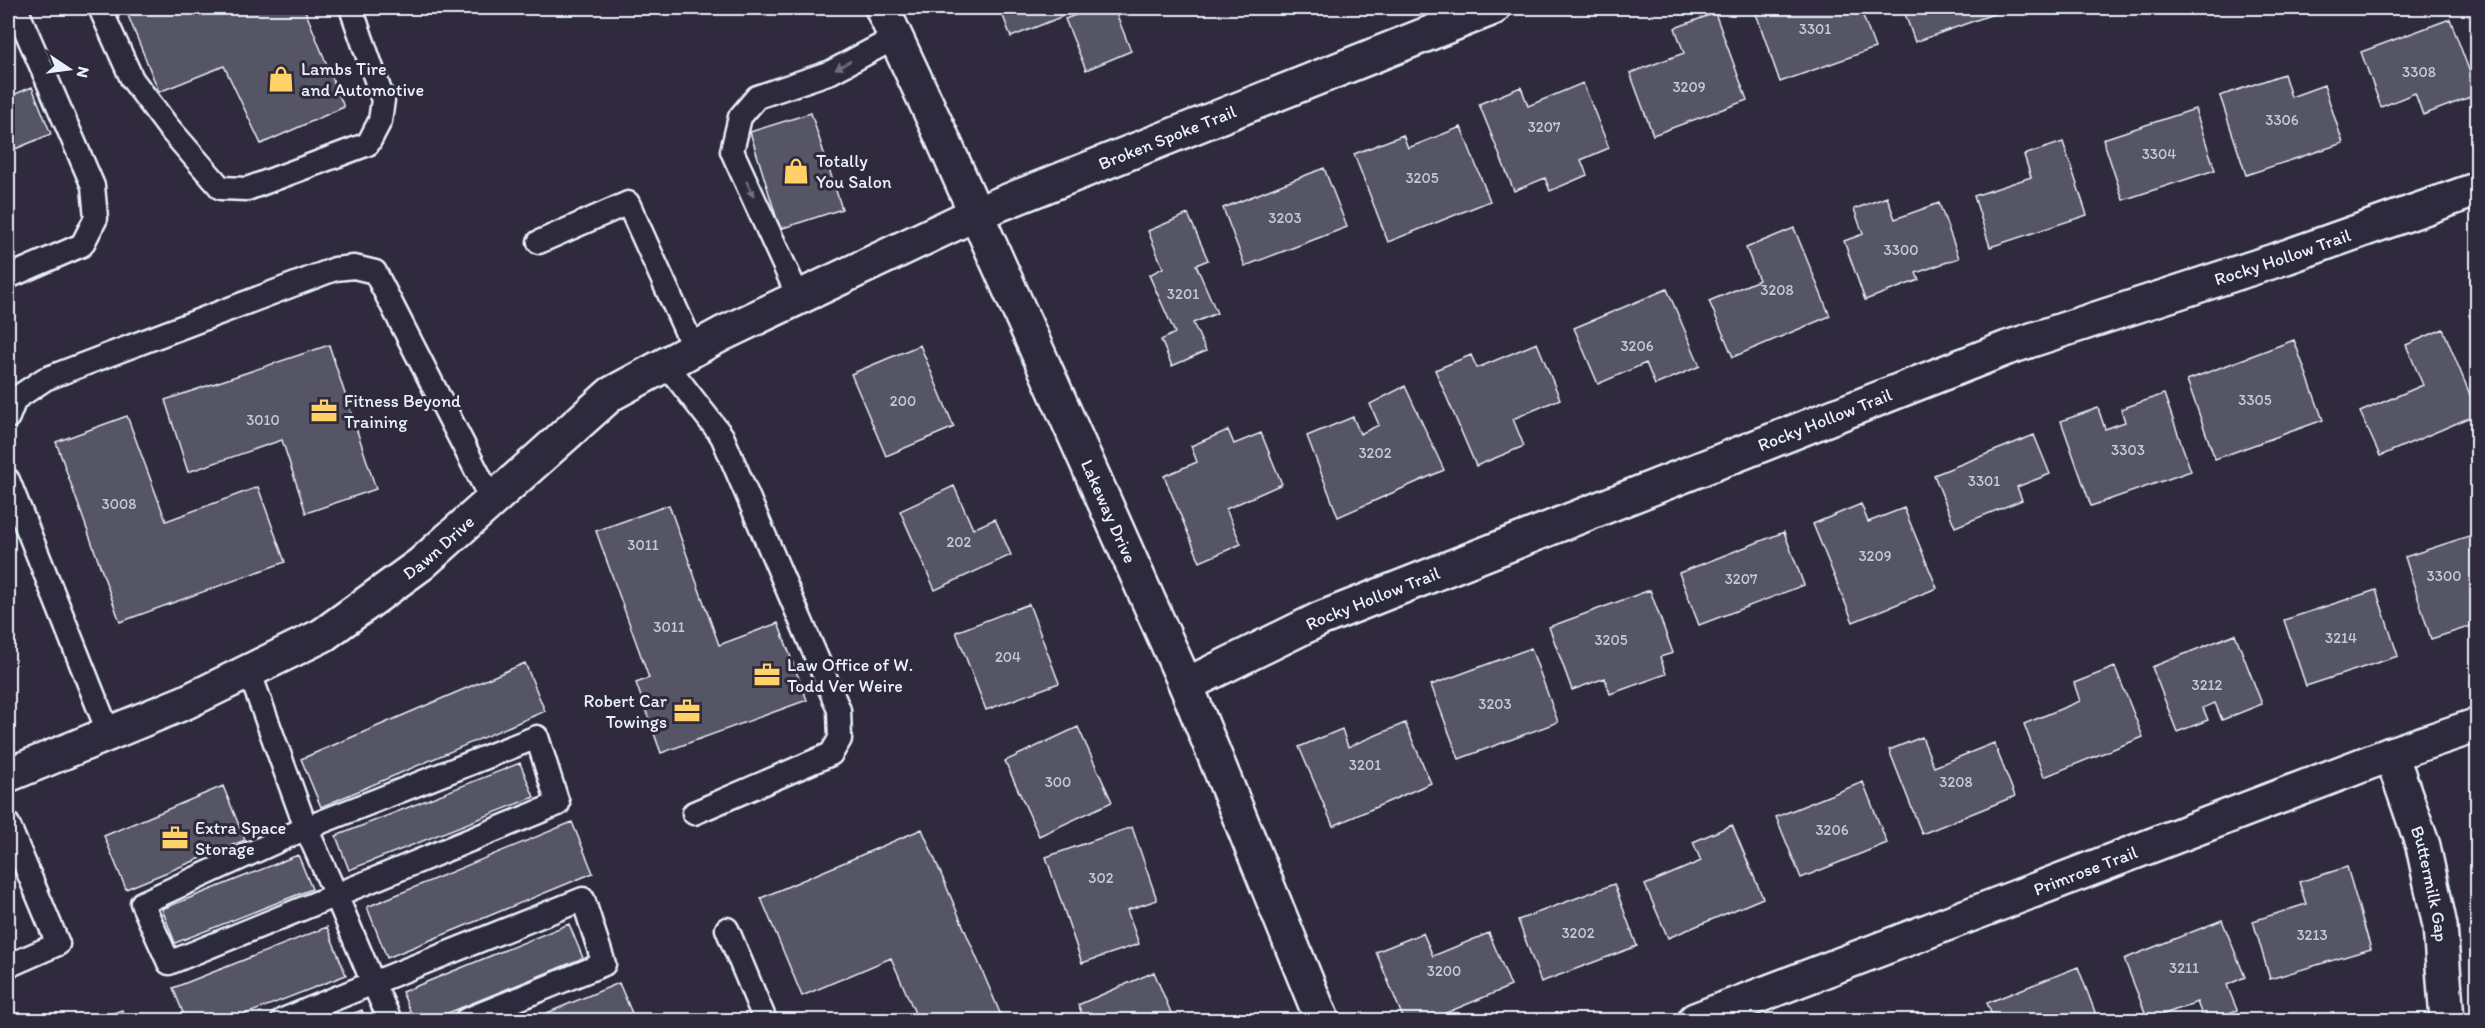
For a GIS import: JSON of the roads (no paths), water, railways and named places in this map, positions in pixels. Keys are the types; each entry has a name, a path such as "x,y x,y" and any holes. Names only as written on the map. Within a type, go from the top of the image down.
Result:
{"street":[{"name":"Lakeway Drive","path":"882,8 1186,685 1322,1020"},
{"name":"Broken Spoke Trail","path":"844,278 975,214 1493,8"},
{"name":"Rocky Hollow Trail","path":"1186,685 1320,620 2007,348 2286,257 2478,189"},
{"name":"Dawn Drive","path":"8,775 186,702 323,635 421,564 611,394 680,357 844,278"},
{"name":"Primrose Trail","path":"1695,1020 2391,754 2478,725"},
{"name":"Buttermilk Gap","path":"2391,754 2423,846 2440,926 2447,1020"}],"lane":[{"path":"8,277 82,245 96,218 93,186 16,8"},
{"path":"100,8 132,79 168,127 221,188 247,189 368,144 380,121 383,100 351,8"},
{"path":"800,298 732,151 740,117 757,97 831,72 895,38"},
{"path":"539,242 628,203 680,357 722,436 839,710 840,740 831,754 694,813"},
{"path":"8,417 15,399 45,379 335,269 354,267 375,272 492,501"},
{"path":"8,480 109,734"},
{"path":"249,671 306,828 390,1020"},
{"path":"537,737 558,804 169,963 142,903 306,828 537,737"},
{"path":"8,824 58,944 8,966"},
{"path":"283,1020 583,900 604,964 466,1020"},
{"path":"727,929 765,1020"}],"place":[{"name":"Lambs Tire and Automotive","path":"281,79"},
{"name":"Totally You Salon","path":"796,171"},
{"name":"Fitness Beyond Training","path":"324,411"},
{"name":"Law Office of W. Todd Ver Weire","path":"767,675"},
{"name":"Robert Car Towings","path":"687,711"},
{"name":"Extra Space Storage","path":"175,838"}]}
